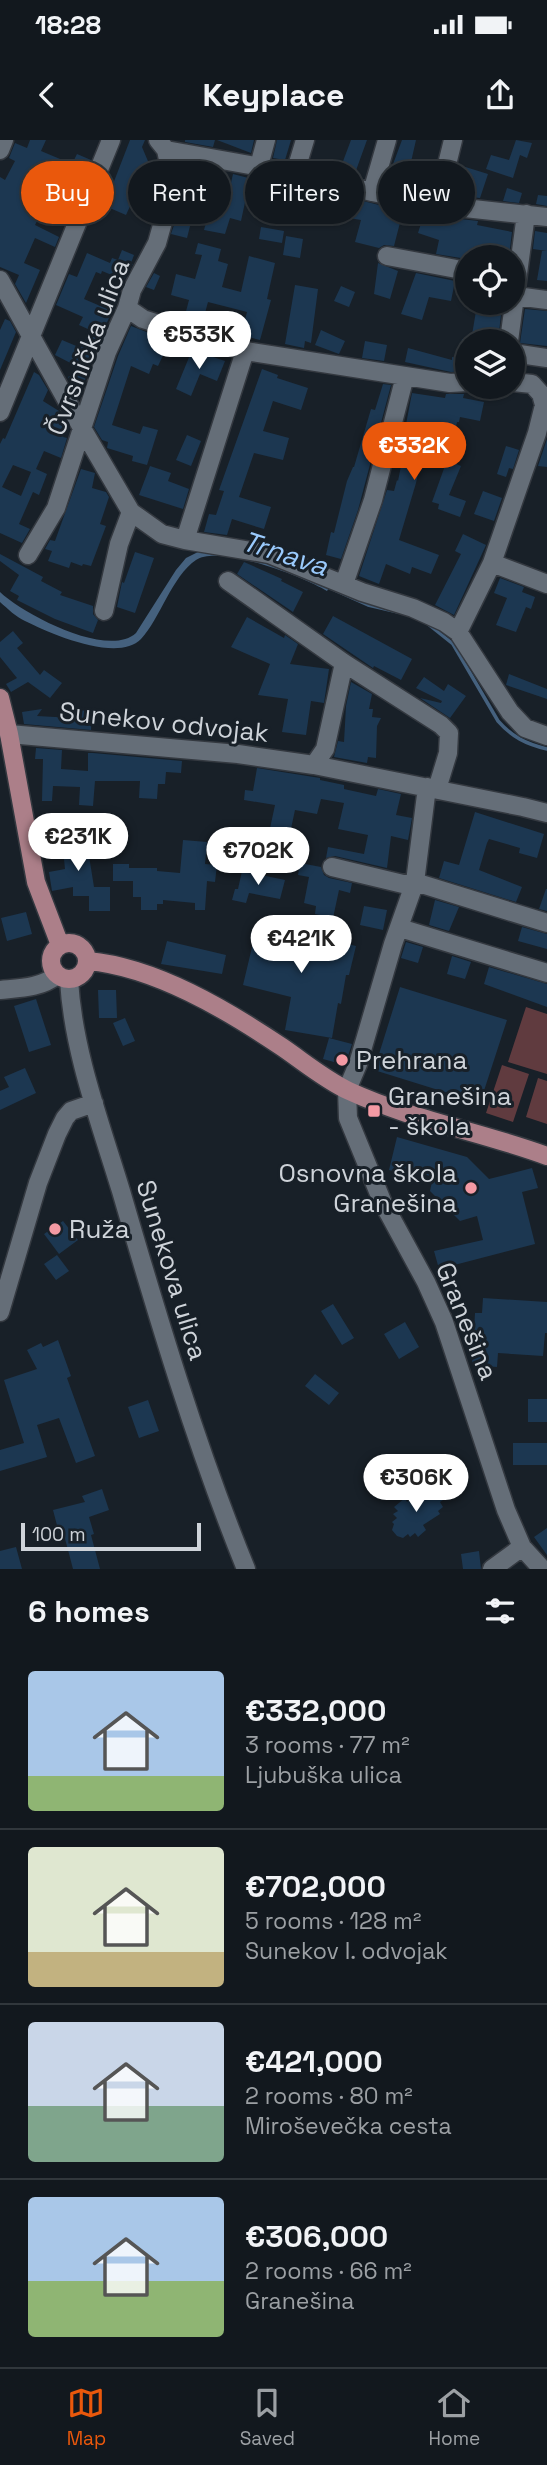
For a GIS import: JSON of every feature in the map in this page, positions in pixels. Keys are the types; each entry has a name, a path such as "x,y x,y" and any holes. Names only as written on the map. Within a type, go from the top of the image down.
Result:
{"main road":[{"path":"0,698 36,882 60,945"},
{"path":"73,943 83,949 88,961 80,976 63,978 51,965 52,954 60,945 73,943"},
{"path":"88,961 126,969 178,987 219,1006 326,1079 347,1090 547,1156"}],"street":[{"path":"0,150 4,140"},
{"path":"0,412 111,140"},
{"path":"260,161 266,140"},
{"path":"299,161 305,140"},
{"path":"372,192 387,140"},
{"path":"448,161 453,140"},
{"path":"162,145 245,163"},
{"name":"Čvrsnička ulica","path":"28,555 56,508 107,352 132,290 157,243 170,197 169,164 162,145"},
{"path":"364,190 378,193"},
{"path":"475,209 547,217"},
{"path":"521,245 526,214"},
{"path":"387,256 455,269"},
{"path":"0,280 131,512 162,534 270,554 443,622 458,632 510,712 525,728 547,736"},
{"path":"525,290 547,300"},
{"path":"127,308 143,319 245,351 455,383"},
{"path":"185,540 245,351"},
{"path":"525,355 547,358"},
{"path":"344,584 373,500 405,376"},
{"path":"458,632 492,564 544,419 541,394 532,384 525,383"},
{"path":"104,611 119,544 131,512"},
{"path":"492,564 547,584"},
{"path":"228,581 449,733 448,753 432,788 415,882 358,1064 347,1090"},
{"path":"314,765 326,749 344,663"},
{"name":"Sunekov odvojak","path":"9,734 238,754 314,765 547,813"},
{"path":"332,867 402,884 415,882 547,923"},
{"path":"400,928 547,973"},
{"path":"0,990 63,978"},
{"name":"Sunekova ulica","path":"63,978 94,1103 164,1337 220,1507 246,1569"},
{"name":"Granešina","path":"347,1090 348,1118 382,1201 426,1282 444,1322 506,1510 522,1546 542,1569"},
{"path":"0,1312 38,1183 57,1134 71,1111 94,1103"},
{"path":"492,1569 522,1546"}],"shaded area":[{"path":"526,1007 547,1014 547,1074 508,1062"},
{"path":"502,1065 529,1074 513,1122 486,1113"},
{"path":"538,1078 547,1081 547,1124 526,1117"}],"water":[{"path":"204,549 228,549 332,583 327,591 262,564 223,556 208,556 196,560 180,576 141,639 130,646 117,648 84,644 51,633 12,613 0,602 0,592 27,611 66,630 106,641 123,640 136,633 186,558"}],"building":[{"path":"30,140 46,140 41,151 65,161 21,161 21,224 36,224 59,237 55,247 35,238 24,263 40,270 26,303 15,284 19,275 0,267 0,177 5,180 15,161 9,158 15,143 27,148"},
{"path":"130,140 145,140 142,147 148,161 128,161 126,215 114,210 114,181"},
{"path":"185,140 215,140 213,147"},
{"path":"217,140 254,140 251,153"},
{"path":"277,140 291,140 285,160 273,158"},
{"path":"351,140 367,140 359,161 343,161"},
{"path":"402,140 416,140 411,161 394,161"},
{"path":"516,140 532,143 527,158 520,155 513,178 486,169 491,155 509,160"},
{"path":"77,154 91,161 74,161"},
{"path":"475,170 488,174 480,198 475,197"},
{"path":"233,174 245,177 245,202 241,221 231,218"},
{"path":"507,188 522,193 519,203 503,201"},
{"path":"538,195 547,196 547,206 536,204"},
{"path":"364,201 378,205 378,224 400,224 394,246 384,245 379,248 355,242 360,224 364,224"},
{"path":"475,221 478,221 477,225 512,232 510,245 455,245 455,257 436,254 439,240 418,233 421,224 475,224"},
{"path":"174,224 190,226 187,238 171,234"},
{"path":"206,224 228,224 225,234 204,230"},
{"path":"261,227 284,231 282,243 259,239"},
{"path":"535,231 547,233 547,251 533,249"},
{"path":"286,236 303,239 300,258 283,255"},
{"path":"198,243 221,249 218,261 228,264 222,287 241,292 249,256 275,263 267,299 271,300 260,340 241,335 247,312 208,302 202,324 184,319 189,300 171,295 176,274 195,279 202,255 195,254"},
{"path":"122,250 134,255 133,264 124,280 102,271 101,274 96,272 84,299 112,311 90,361 83,388 77,392 68,377 82,369 55,355 62,340 81,348 90,330 79,325 83,317 56,305 69,274 77,277 87,253 110,263 112,258 118,260"},
{"path":"542,251 547,251 547,281 537,280"},
{"path":"378,263 398,271 390,299 374,294"},
{"path":"154,273 160,276 154,290 146,287"},
{"path":"416,273 455,281 451,301 429,297 422,320 401,314"},
{"path":"295,285 318,289 311,343 305,341 304,348 285,344"},
{"path":"341,286 355,292 349,307 334,301"},
{"path":"525,309 547,311 547,346 525,344 525,329 522,329"},
{"path":"475,315 501,315 499,329 473,329"},
{"path":"5,319 10,321 16,332 0,370 0,330"},
{"path":"131,326 170,341 158,366 153,364 149,374 131,366 112,425 140,434 143,426 158,430 147,465 132,461 133,456 107,448 108,442 102,440 94,427"},
{"path":"321,330 345,341 339,354 315,345"},
{"path":"365,341 387,345 384,361 362,358"},
{"path":"408,348 452,360 452,357 455,357 455,372 405,362"},
{"path":"192,350 225,361 217,381 200,374 191,396 176,389"},
{"path":"262,369 278,375 277,378 308,388 301,410 273,401 263,431 289,438 283,460 254,453 239,497 271,507 264,529 232,519 227,535 204,532 209,514 216,515 224,491 219,490"},
{"path":"34,372 39,375 48,390 43,401 59,411 69,427 63,437 67,438 61,458 44,451 36,469 47,474 39,495 33,492 19,524 30,529 22,543 0,533 0,444 3,438 5,439","holes":["13,465 31,472 21,496 2,487"]},
{"path":"383,384 391,385 358,510 341,559 326,555 371,409 375,410"},
{"path":"412,393 445,398 446,394 455,394 455,399 484,402 480,421 460,417 452,446 425,441 399,540 439,555 431,574 412,567 410,574 386,564 379,584 359,576 387,490 394,491 398,481 402,461 399,461"},
{"path":"187,435 201,441 191,466 176,460"},
{"path":"547,439 547,467 538,466"},
{"path":"506,446 519,450 513,469 509,468 506,477 497,474"},
{"path":"447,460 461,466 449,495 466,501 460,517 438,509 439,504 432,502"},
{"path":"150,466 171,473 168,481 189,489 183,509 139,495"},
{"path":"81,469 95,473 92,488 106,492 109,497 100,524 106,526 91,566 71,562 69,568 48,561 52,551 45,549 50,540 55,541"},
{"path":"483,491 502,498 494,521 474,514"},
{"path":"463,534 486,545 454,615 435,605 461,554 455,551"},
{"path":"135,552 154,558 135,613 117,607 122,582 124,583"},
{"path":"0,554 43,577 41,581 62,592 60,595 93,606 93,614 98,620 93,633 55,619 17,600 19,596 10,591 19,575 0,561"},
{"path":"244,562 303,592 293,612 237,574"},
{"path":"500,578 524,587 522,592 535,597 531,609 526,607 516,632 496,625 507,598 494,593"},
{"path":"333,616 412,659 401,680 374,666 373,668 323,634"},
{"path":"247,617 298,644 290,664 329,669 324,703 311,701 306,735 282,732 288,699 258,695 270,664 231,647"},
{"path":"13,631 23,643 17,648 40,675 44,670 62,683 50,698 28,682 11,692 6,684 17,678 0,657 0,642"},
{"path":"509,674 547,689 547,699 506,685"},
{"path":"424,677 444,691 448,684 466,696 450,718 420,698 441,703 442,701 416,688"},
{"path":"351,682 372,694 369,709 373,709 372,717 381,718 377,726 376,758 368,757 367,763 334,757 338,741 344,742 346,706"},
{"path":"42,709 37,716 73,718 73,710 92,711 91,730 24,724 22,712"},
{"path":"36,748 62,750 61,769 88,771 88,753 93,753 182,761 181,773 166,772 165,784 158,784 157,799 139,798 140,781 95,781 93,806 79,805 80,787 53,786 52,801 42,801 43,759 35,759"},
{"path":"257,768 320,778 344,785 344,789 376,796 378,789 401,794 396,815 412,818 408,840 391,836 387,868 335,856 326,858 328,847 364,854 368,835 338,829 344,803 321,799 317,814 295,810 289,838 269,833 275,805 244,800 245,790 253,791"},
{"path":"475,812 544,834 537,858 519,853 520,848 489,839 487,843 479,870 522,887 516,902 439,878 444,861 459,865"},
{"path":"86,837 94,887 110,887 110,911 89,911 89,896 73,896 73,887 52,891 49,872 65,869 63,849 42,852 40,843"},
{"path":"118,837 119,849 107,850 106,839"},
{"path":"183,840 207,842 205,864 217,865 215,882 207,881 205,910 195,910 195,903 163,900 163,904 157,904 157,910 141,910 141,897 133,897 133,881 113,881 113,864 129,864 129,868 157,868 157,871 180,873"},
{"path":"300,863 321,867 324,875 329,878 352,883 350,893 339,890 333,918 315,914 316,906 304,903 309,877 298,875"},
{"path":"242,871 285,880 280,899 249,893 246,903 232,900"},
{"path":"547,889 547,911 539,909"},
{"path":"435,900 459,907 449,931 429,925"},
{"path":"364,906 387,910 383,930 360,925"},
{"path":"26,912 32,934 7,941 1,918"},
{"path":"258,922 356,946 349,975 346,975 341,1004 338,1003 332,1038 285,1030 291,997 243,985"},
{"path":"522,927 547,934 547,949 518,941"},
{"path":"167,941 226,955 222,974 161,964"},
{"path":"406,942 423,947 418,963 401,958"},
{"path":"452,956 471,962 465,979 447,974"},
{"path":"489,967 547,984 547,1007 484,984"},
{"path":"400,987 507,1020 480,1103 374,1070"},
{"path":"98,990 116,990 117,1018 99,1018"},
{"path":"36,999 51,1045 29,1052 14,1006"},
{"path":"125,1018 135,1041 123,1046 113,1023"},
{"path":"329,1038 352,1044 345,1065 323,1059"},
{"path":"25,1068 36,1093 0,1110 0,1091 9,1087 4,1077"},
{"path":"397,1137 467,1157 489,1179 532,1168 538,1188 522,1192 535,1244 439,1269 434,1251 483,1240 477,1216 460,1221 430,1191 433,1177 414,1171 412,1176 389,1170"},
{"path":"63,1221 78,1240 59,1254 44,1234"},
{"path":"57,1255 69,1271 56,1280 44,1264"},
{"path":"483,1298 547,1302 547,1333 543,1356 498,1353 497,1367 472,1365 475,1313 482,1313"},
{"path":"333,1304 354,1338 342,1345 321,1311"},
{"path":"405,1322 419,1347 399,1359 384,1334"},
{"path":"58,1340 71,1376 67,1378 95,1456 76,1463 59,1418 37,1425 47,1457 0,1471 0,1450 24,1443 4,1380 37,1369 27,1350 41,1343 43,1347"},
{"path":"315,1374 339,1393 329,1405 305,1386"},
{"path":"528,1399 547,1399 547,1422 528,1422"},
{"path":"148,1400 159,1431 139,1438 128,1407"},
{"path":"513,1443 547,1443 547,1465 513,1465"},
{"path":"102,1489 109,1510 89,1517 100,1569 73,1569 63,1531 59,1533 53,1510 85,1502 82,1496"},
{"path":"430,1489 443,1500 440,1502 443,1507 438,1511 440,1514 423,1525 426,1530 418,1537 415,1533 410,1537 408,1534 403,1538 397,1536 392,1530 392,1522 397,1518 393,1514 398,1511 394,1507 405,1498 407,1502 421,1491 423,1493"},
{"path":"547,1528 547,1555 534,1537"},
{"path":"16,1547 22,1569 0,1569 0,1551"},
{"path":"479,1551 481,1569 463,1569 461,1554"}],"waterway":[{"name":"Trnava","path":"330,588 368,605 398,612"},
{"name":"Trnava","path":"428,624 453,644 503,727 520,739 547,749"}],"place":[{"name":"Prehrana","path":"342,1060"},
{"name":"Granešina - škola","path":"374,1111"},
{"name":"Osnovna škola Granešina","path":"471,1188"},
{"name":"Ruža","path":"55,1229"}]}
